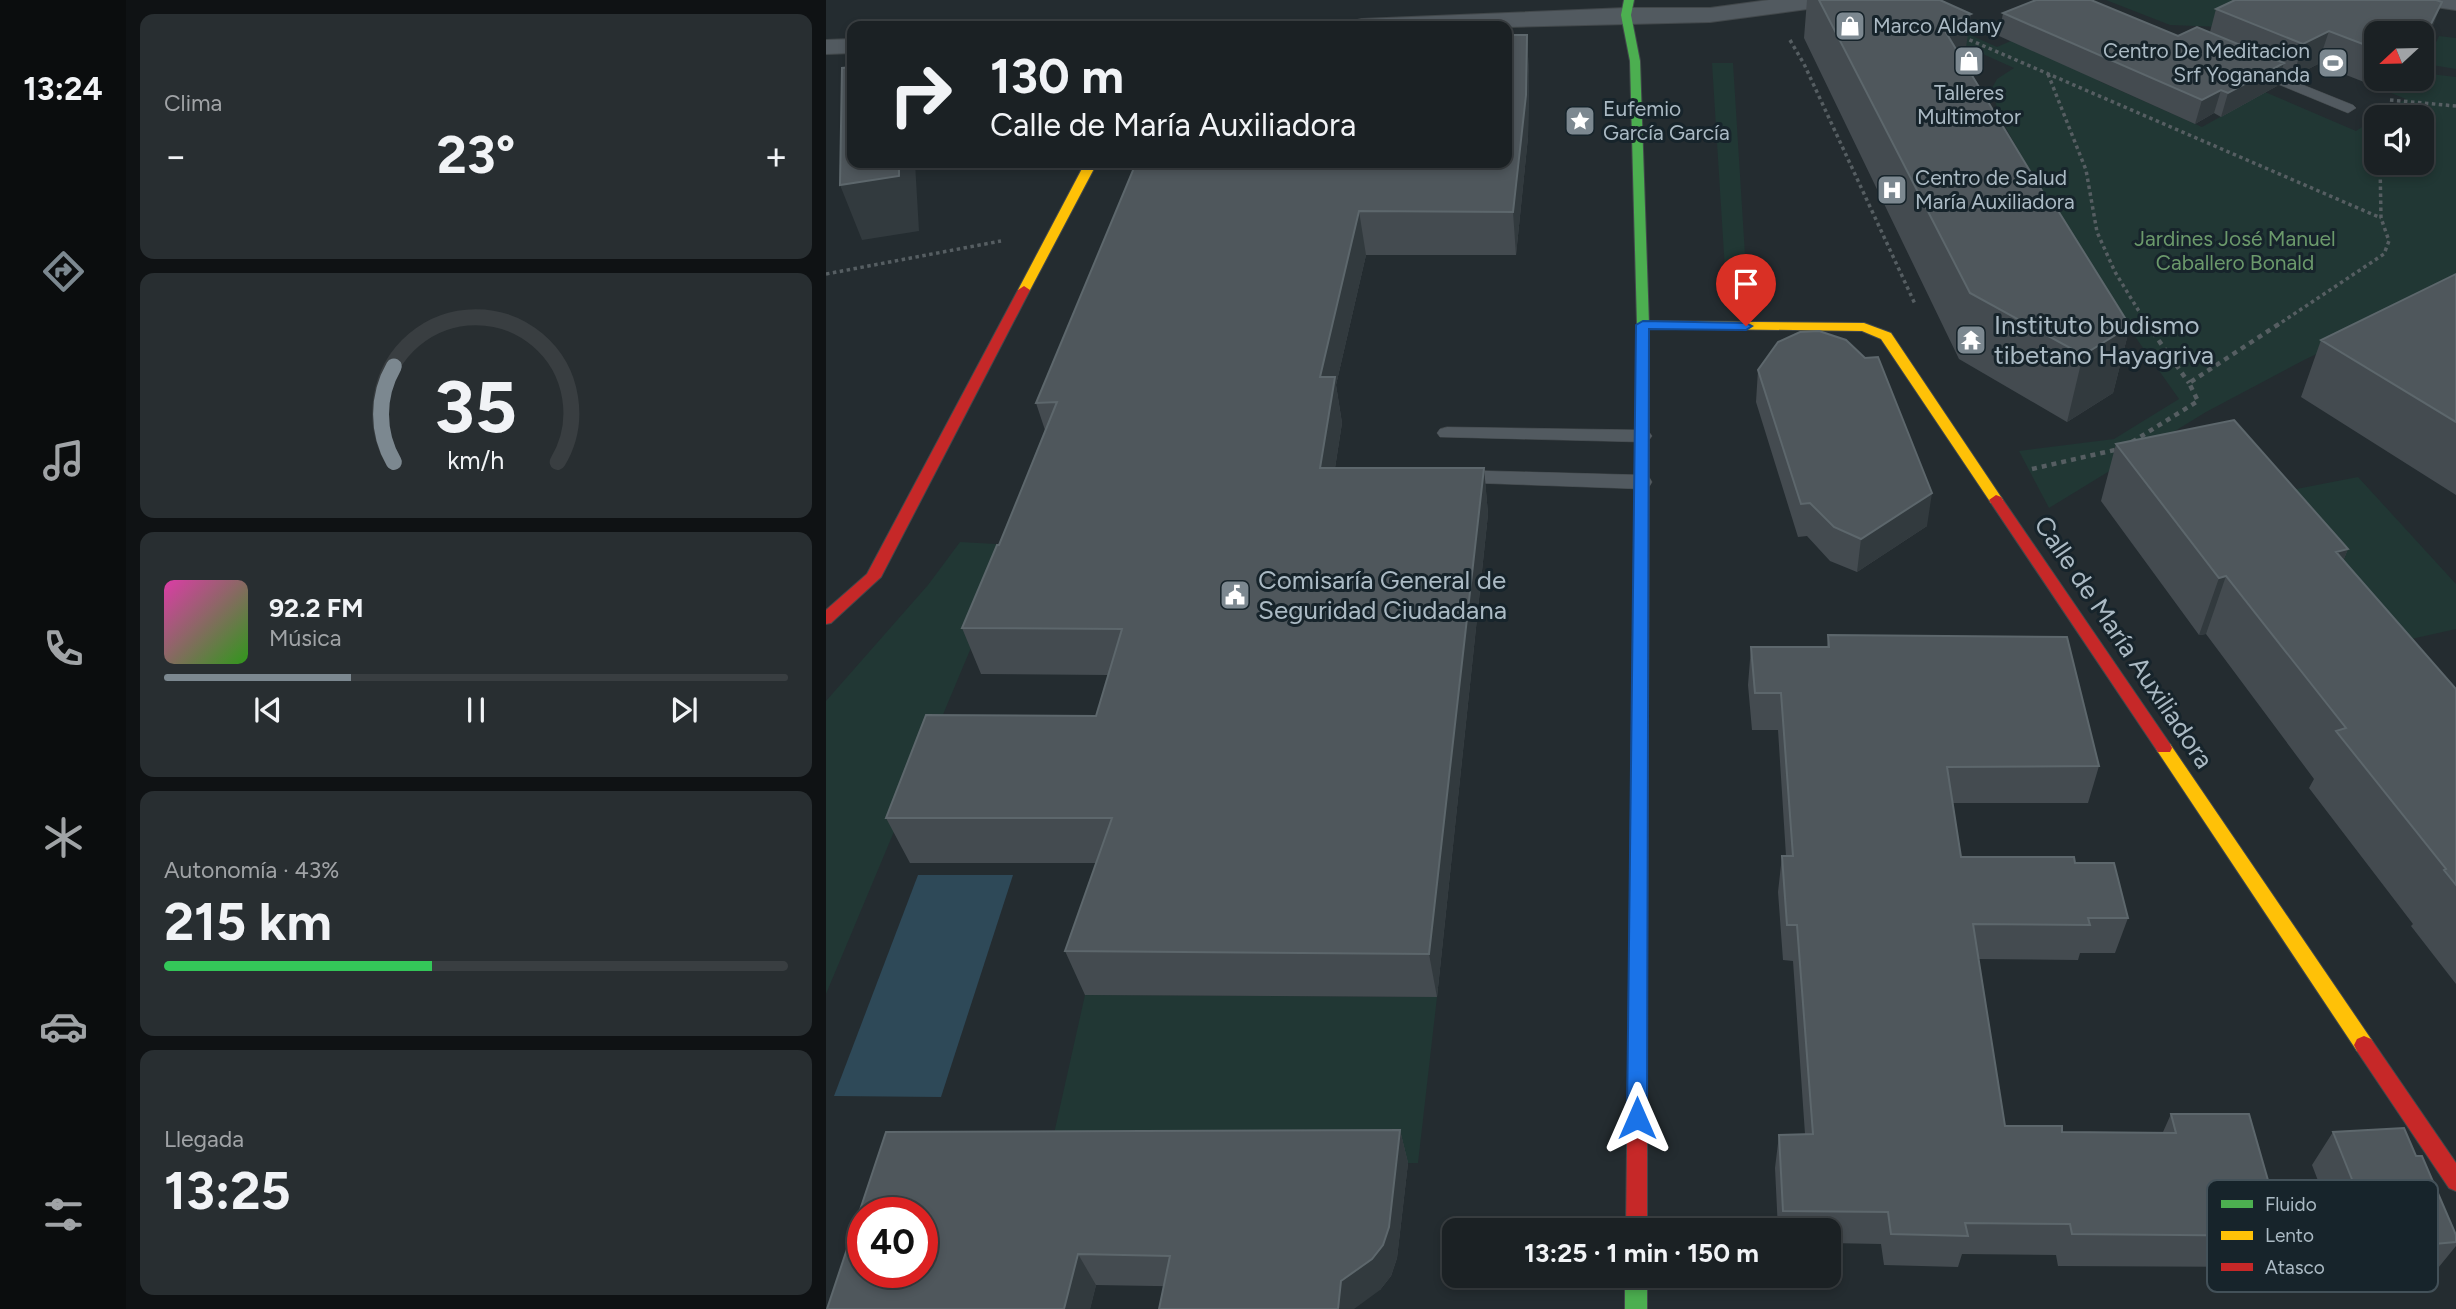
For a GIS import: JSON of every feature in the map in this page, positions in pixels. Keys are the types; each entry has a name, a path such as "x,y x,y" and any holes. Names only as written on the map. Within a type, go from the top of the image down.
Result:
{"street":[{"path":"1432,21 1629,7 1688,0"},
{"path":"1629,7 1710,15 1822,0"},
{"path":"2430,0 2456,3"},
{"path":"1629,7 1635,61 1643,325 1636,1218"},
{"path":"826,47 847,46"},
{"path":"826,619 873,578 1088,168"},
{"name":"Calle de María Auxiliadora","path":"1643,325 1864,327 1886,336 2456,1181"},
{"path":"1636,1288 1636,1309"}],"lane":[{"path":"2237,62 2348,107"},
{"path":"1447,433 1642,436"},
{"path":"1441,477 1642,482"}],"path":[{"path":"1958,35 2381,218"},
{"path":"2031,469 2110,453 2198,401 2189,383 2135,306 2110,264 2095,228 2091,186 2075,134 2047,73"},
{"path":"2390,100 2456,106"},
{"path":"2189,383 2384,254 2389,240 2381,218 2380,175"},
{"path":"826,274 1055,231"}],"green space":[{"path":"2106,0 2255,0 2222,27 2170,25"},
{"name":"Jardines José Manuel Caballero Bonald","path":"1912,9 1997,47 2029,33 2099,81 2202,127 2265,92 2356,131 2364,126 2364,175 2434,175 2434,105 2396,105 2406,99 2386,91 2434,91 2434,74 2456,77 2456,287 2304,360 2206,412 2049,508 2019,451 2114,439 2179,399 2079,253 2041,192 2005,126 1992,88 1997,79 2014,68 1887,11"},
{"path":"2439,36 2456,38 2456,69 2434,65 2434,47"},
{"path":"1712,63 1733,63 1748,303 1727,302"},
{"path":"2358,477 2456,584 2456,629 2380,646 2256,497"},
{"path":"960,542 1014,545 826,994 826,701 928,585"},
{"path":"1085,995 1437,997 1418,1163 1047,1165"}],"water":[{"path":"918,875 1013,875 941,1097 834,1096"}],"building":[{"path":"1819,0 1940,0 1971,14 1942,26 2047,199 2052,201 2130,326 2083,355 1970,293"},
{"path":"2036,0 2091,0 2178,36 2197,27 2284,63 2228,93 2221,90 2202,100 2003,13"},
{"path":"2235,0 2442,2 2432,21 2364,21 2364,44 2329,31 2303,44 2216,9"},
{"path":"1512,35 1527,35 1526,95 1513,212 1359,211 1320,377 1335,377 1320,468 1484,468 1429,954 1065,951 1112,818 886,818 926,715 1096,716 1122,629 962,628 1057,402 1036,403 1134,168 1512,168"},
{"path":"842,68 847,68 847,168 899,168 899,176 840,185"},
{"path":"2456,274 2456,422 2321,340"},
{"path":"1819,331 1846,340 1865,358 1878,357 1932,493 1861,539 1834,527 1810,503 1801,504 1758,370 1778,342 1800,332"},
{"path":"2234,420 2348,549 2336,552 2456,689 2456,885 2336,731 2346,728 2226,576 2219,578 2116,444"},
{"path":"1828,635 2067,637 2099,766 1947,767 1961,857 2074,857 2075,863 2114,863 2128,918 2088,918 2090,925 1973,924 2005,1126 2062,1126 2062,1132 2176,1133 2171,1114 2249,1114 2268,1180 2207,1180 2207,1235 2072,1234 2070,1224 1965,1223 1968,1236 1891,1234 1888,1212 1783,1211 1779,1135 1813,1134 1797,925 1787,925 1782,856 1793,856 1781,693 1755,693 1751,647 1829,647"},
{"path":"2404,1128 2416,1156 2422,1156 2432,1180 2352,1180 2333,1132"},
{"path":"1400,1130 1389,1227 1383,1245 1372,1259 1341,1281 1338,1309 1159,1309 1170,1256 1078,1254 1064,1309 827,1309 847,1249 847,1288 938,1288 938,1197 864,1197 886,1132"},
{"path":"2438,1193 2456,1235 2456,1242 2438,1244"}],"traffic: fast":[{"path":"1629,0 1626,15 1635,61 1643,325 1642,459"},
{"path":"1636,1288 1636,1309"}],"traffic: slow":[{"path":"1024,290 1088,168"},
{"path":"1643,325 1864,327 1886,336 1996,500"},
{"path":"1638,981 1642,459"},
{"path":"2164,748 2364,1045"}],"traffic: jam":[{"path":"826,619 873,577 1024,290"},
{"path":"1996,500 2164,748"},
{"path":"1636,1218 1638,981"},
{"path":"2364,1045 2456,1181"}],"place":[{"name":"Marco Aldany","path":"1850,26"},
{"name":"Talleres Multimotor","path":"1969,61"},
{"name":"Centro De Meditacion Srf Yogananda","path":"2333,63"},
{"name":"Eufemio García García","path":"1580,121"},
{"name":"Centro de Salud María Auxiliadora","path":"1892,190"},
{"name":"Instituto budismo tibetano Hayagriva","path":"1971,340"},
{"name":"Comisaría General de Seguridad Ciudadana","path":"1235,595"}],"route":[{"path":"1637,1118 1643,325 1746,326"}]}
